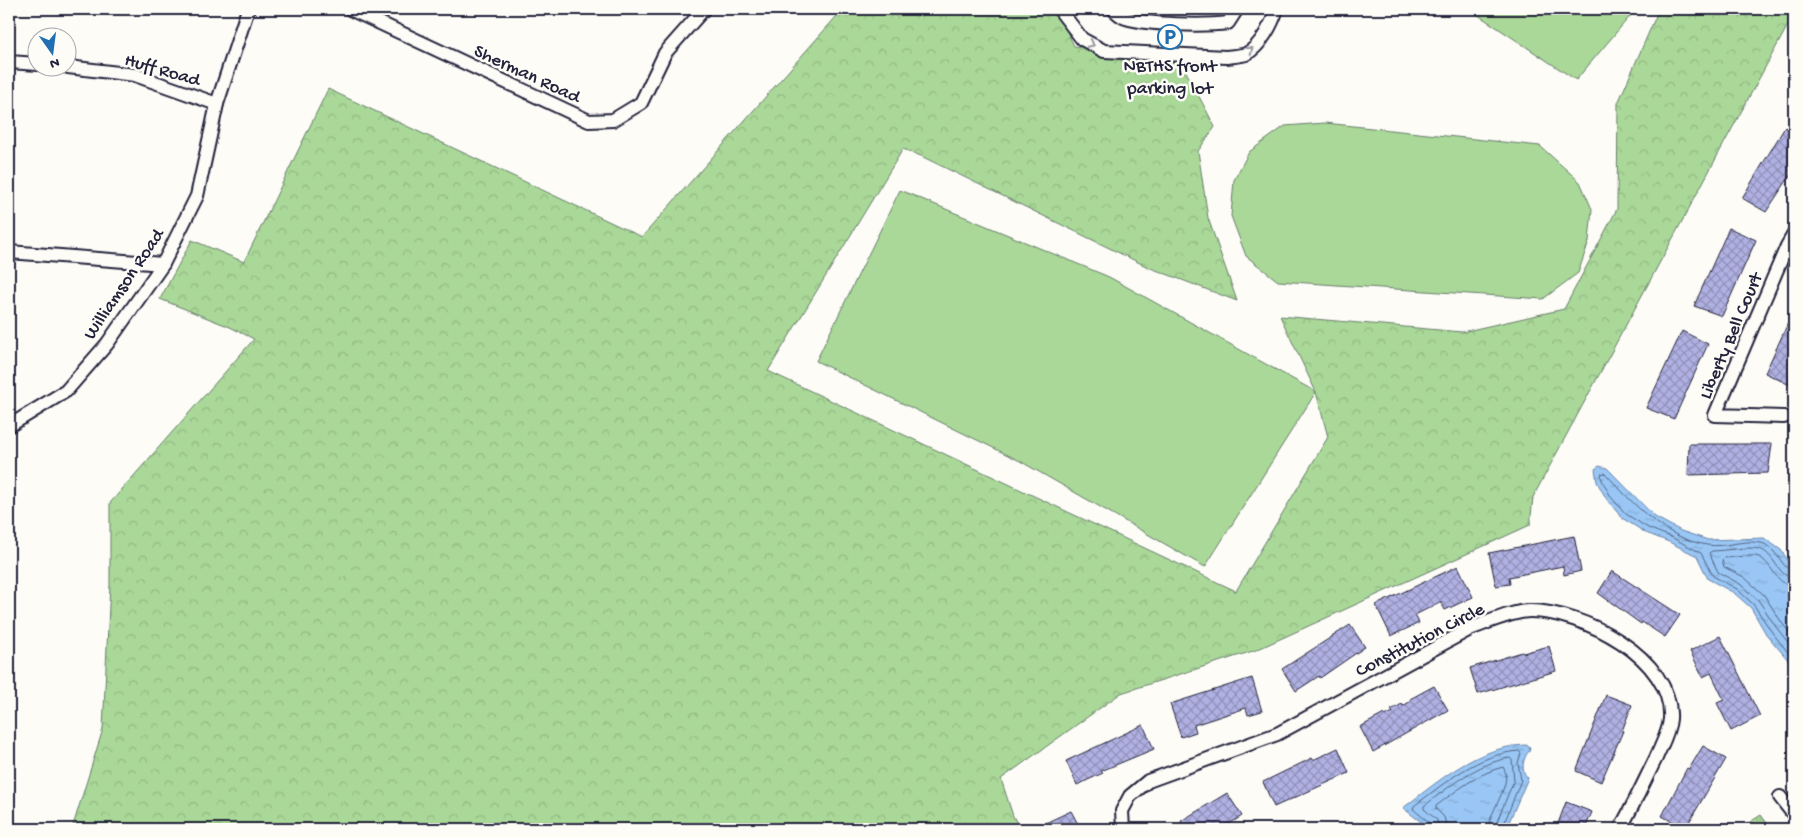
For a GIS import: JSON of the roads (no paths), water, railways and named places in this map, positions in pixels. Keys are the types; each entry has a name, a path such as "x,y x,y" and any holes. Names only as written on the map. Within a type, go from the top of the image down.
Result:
{"street":[{"name":"Williamson Road","path":"9,426 66,391 107,344 162,264 197,196 217,104 248,9"},
{"name":"Sherman Road","path":"350,9 589,121 613,120 641,103 666,54 704,9"},
{"path":"1059,9 1082,39 1104,51 1226,57 1244,55 1254,47 1268,30 1277,9"},
{"path":"1113,9 1124,18 1150,23 1217,24 1228,23 1237,9"},
{"path":"9,62 28,63"},
{"name":"Huff Road","path":"78,68 135,75 217,104"},
{"name":"Liberty Bell Court","path":"1784,417 1715,415 1787,246 1794,234"},
{"path":"9,252 162,264"},
{"name":"Constitution Circle","path":"1123,829 1122,811 1130,796 1148,781 1277,734 1472,628 1529,611 1561,614 1592,625 1638,653 1658,676 1668,696 1670,720 1663,743 1620,829"},
{"path":"1780,797 1794,815"}],"water":[{"path":"1599,466 1607,468 1655,517 1681,531 1708,540 1764,538 1781,550 1794,570 1794,667 1766,634 1751,608 1734,593 1708,579 1697,556 1646,533 1622,518 1607,500 1597,482 1595,469"},
{"path":"1526,745 1530,747 1525,757 1523,768 1528,778 1506,829 1430,829 1403,808 1460,766 1492,751"}],"place":[{"name":"NBTHS front parking lot","path":"1170,37"}]}
